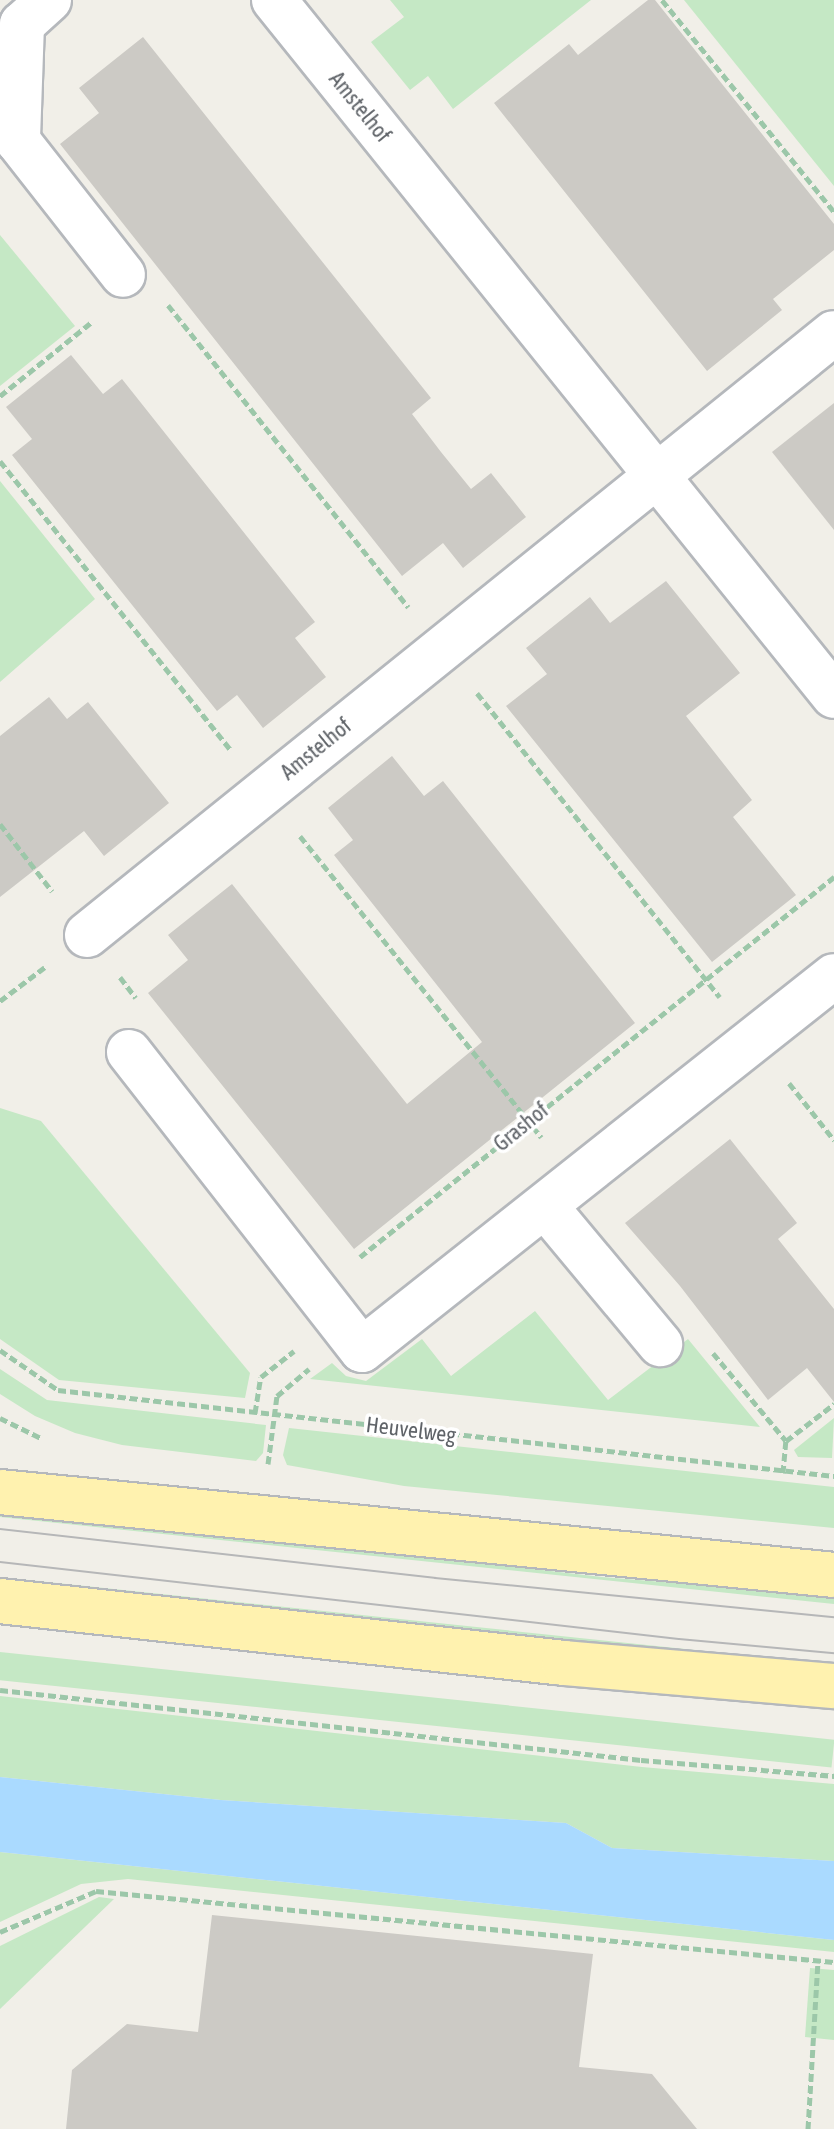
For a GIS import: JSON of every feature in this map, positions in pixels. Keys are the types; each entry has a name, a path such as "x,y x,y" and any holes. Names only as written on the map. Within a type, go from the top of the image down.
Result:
{"main road":[{"path":"0,1492 834,1575"},
{"path":"0,1601 564,1663 834,1686"}],"street":[{"path":"49,0 22,24 18,141 123,275"},
{"name":"Amstelhof","path":"274,0 834,696"},
{"name":"Amstelhof","path":"87,935 834,333"},
{"path":"129,1052 362,1350 834,976"},
{"path":"545,1206 660,1344"}],"path":[{"path":"662,0 834,212"},
{"path":"0,396 114,304 123,275 154,287 834,1140"},
{"path":"0,824 87,935"},
{"name":"Grashof","path":"255,1413 261,1377 294,1351 360,1257 834,877"},
{"path":"660,1344 696,1331 786,1441 783,1473"},
{"name":"Heuvelweg","path":"0,1350 58,1390 783,1473 834,1476"},
{"path":"266,1476 277,1396 324,1356 362,1350"},
{"path":"786,1441 834,1404"},
{"path":"0,1690 641,1760 834,1776"},
{"path":"0,1932 96,1891 834,1962"},
{"path":"808,2129 818,1961"}],"green space":[{"path":"390,0 591,0 453,109 428,76 410,90 371,42 404,17"},
{"path":"684,0 834,0 834,186"},
{"path":"0,235 75,326 0,386"},
{"path":"0,481 95,599 0,682"},
{"path":"0,1108 41,1121 250,1373 245,1398 59,1380 0,1339"},
{"path":"535,1311 608,1400 688,1339 760,1427 310,1379 332,1363 346,1376 366,1381 422,1339 451,1376"},
{"path":"0,1369 47,1400 266,1425 263,1453 256,1461 122,1445 75,1433 35,1416 0,1394"},
{"path":"834,1418 832,1458 798,1457 794,1450"},
{"path":"289,1428 834,1487 834,1528 404,1486 287,1465 283,1455"},
{"path":"0,1507 602,1577 834,1596 834,1604 0,1517"},
{"path":"0,1577 834,1665 834,1672 0,1584"},
{"path":"0,1652 834,1740 831,1768 0,1680"},
{"path":"0,1696 642,1767 834,1784 834,1861 612,1848 566,1823 221,1800 0,1777"},
{"path":"0,1852 834,1940 834,1952 128,1879 81,1884 0,1922"},
{"path":"99,1897 114,1899 0,2009 0,1946"},
{"path":"810,1968 834,1970 834,2040 805,2037"}],"water":[{"path":"0,1777 221,1800 566,1823 612,1848 834,1861 834,1940 0,1852"}],"building":[{"path":"648,0 655,0 834,224 834,250 773,299 782,310 707,371 494,103 569,44 578,55"},
{"path":"143,37 431,398 412,414 441,452 471,489 491,473 526,517 463,568 443,543 402,576 60,144 99,113 79,88"},
{"path":"71,355 103,394 122,379 315,622 295,638 326,677 263,728 237,695 217,711 12,455 32,439 6,407"},
{"path":"834,403 834,530 772,452"},
{"path":"666,581 740,673 686,716 752,800 733,817 796,895 712,962 506,706 547,674 526,648 590,597 610,623"},
{"path":"49,697 67,719 88,702 169,803 104,856 84,831 0,897 0,736"},
{"path":"392,756 424,796 443,781 635,1023 354,1249 148,993 188,960 168,935 232,884 407,1104 482,1042 334,855 353,840 328,808"},
{"path":"730,1139 797,1223 778,1239 834,1309 834,1402 807,1368 768,1400 680,1286 625,1223"},
{"path":"212,1915 593,1954 579,2067 652,2074 697,2129 66,2129 72,2070 127,2024 198,2032"}],"tram line":[{"path":"0,1529 435,1578 834,1617"},
{"path":"0,1562 679,1639 834,1653"}]}
